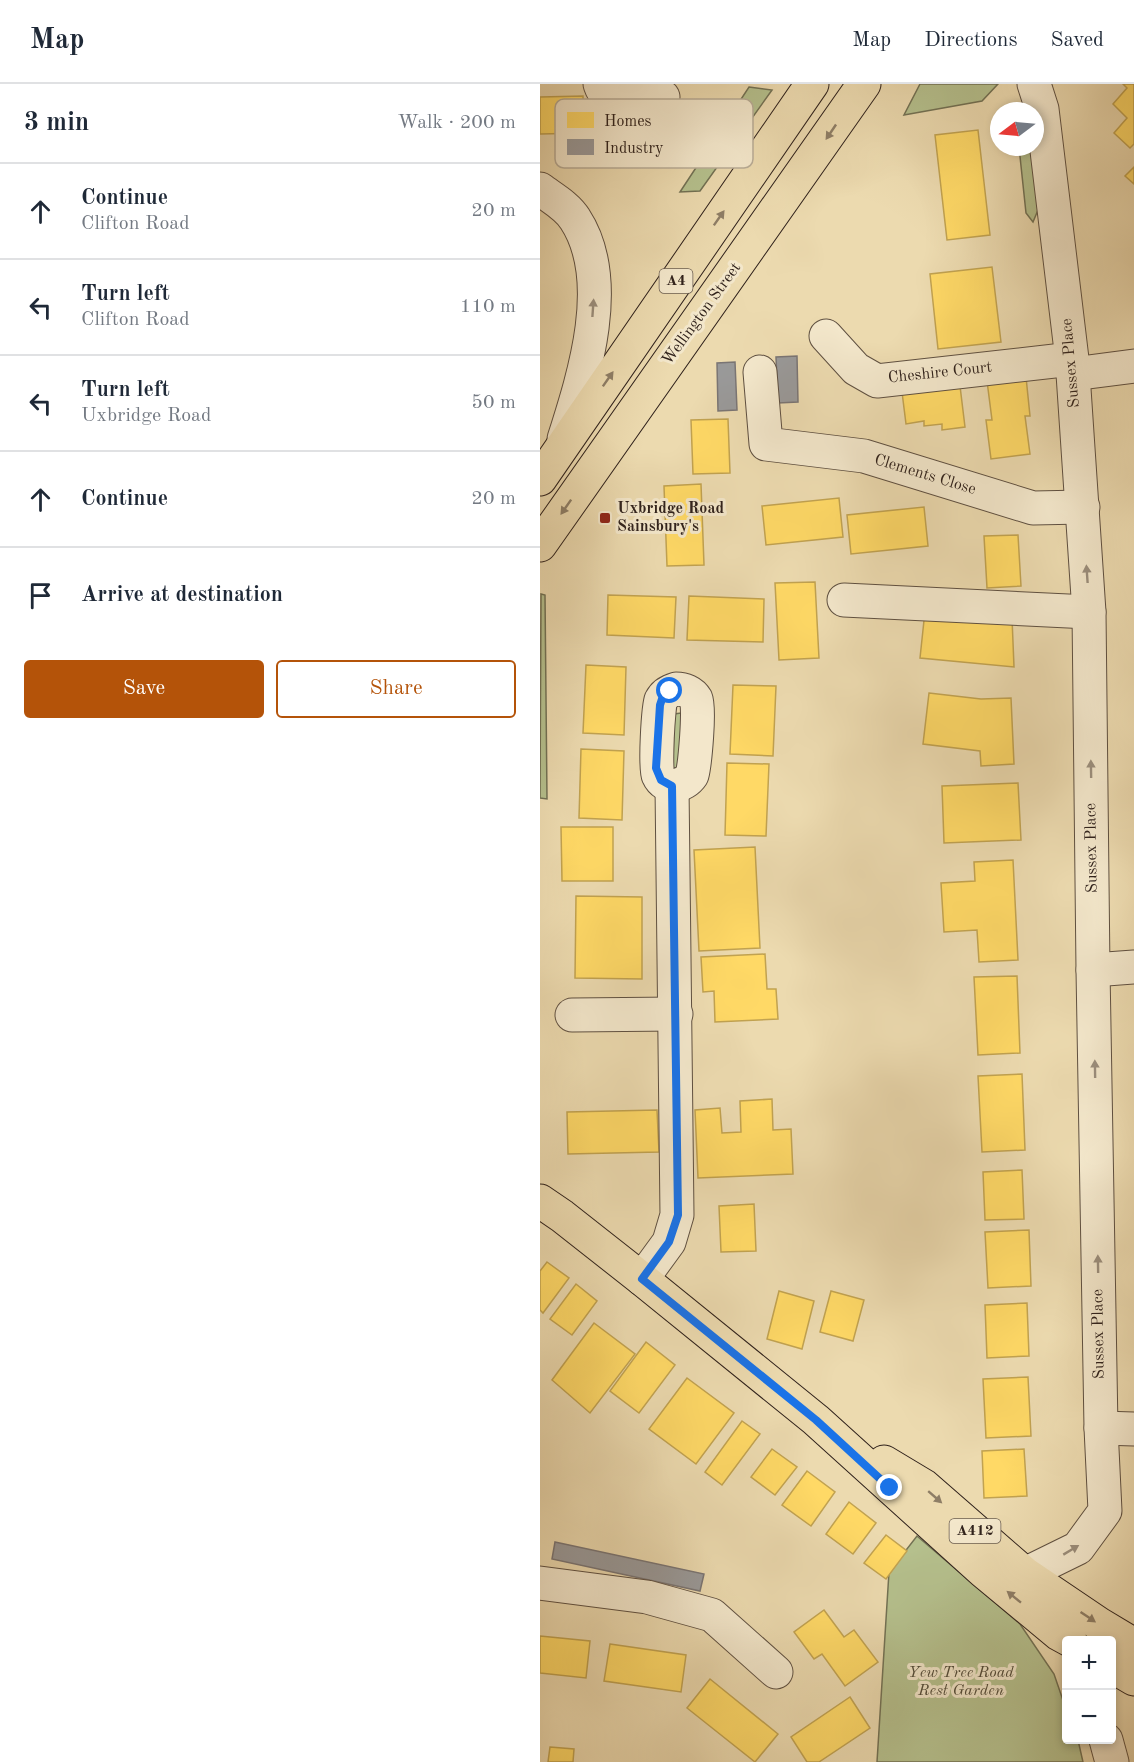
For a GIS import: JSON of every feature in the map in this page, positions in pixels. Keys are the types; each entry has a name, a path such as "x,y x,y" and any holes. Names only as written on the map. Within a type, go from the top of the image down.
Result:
{"main road":[{"name":"A4","path":"540,479 812,84"},
{"name":"Wellington Street","path":"540,544 864,84"},
{"name":"A412","path":"540,1185 551,1209 642,1279 816,1420 974,1563 1062,1637"},
{"name":"A412","path":"816,1420 924,1486 1025,1574 1134,1645"},
{"path":"1116,1668 1134,1679"}],"street":[{"path":"600,84 602,89 663,97"},
{"name":"Sussex Place","path":"1025,1574 1078,1548 1105,1511 1101,1428 1089,612 1073,367 1042,109 1034,84"},
{"path":"540,189 561,204 574,218 584,235 591,257 594,278 590,342 581,383 561,447"},
{"name":"Cheshire Court","path":"826,336 856,369 877,381 1073,367 1134,366"},
{"name":"Clements Close","path":"760,372 766,444 864,456 1033,508 1083,507"},
{"path":"844,600 1089,612"},
{"path":"642,1279 669,1242 678,1215 672,786"},
{"path":"1093,970 1134,966"},
{"path":"572,1015 676,1014"},
{"path":"1101,1428 1134,1429"},
{"path":"540,1583 647,1597 712,1615 776,1672"},
{"path":"1107,1744 1112,1762"}],"green space":[{"path":"920,84 998,84 982,101 904,115"},
{"path":"749,87 772,90 753,117 753,99 741,99"},
{"path":"1020,156 1034,156 1038,210 1033,222 1026,213"},
{"path":"696,168 716,168 700,191 680,192"},
{"path":"541,594 545,595 547,799 540,798"},
{"path":"681,713 683,730 680,768 673,768 674,714"},
{"name":"Yew Tree Road Rest Garden","path":"917,1536 1020,1624 1054,1674 1062,1697 1062,1744 1079,1744 1083,1762 877,1762 889,1572"}],"building: Homes":[{"path":"1123,84 1134,84 1134,144 1130,148 1114,133 1127,118 1113,104 1127,88"},
{"path":"583,96 583,99 555,99 555,134 540,134 540,97"},
{"path":"978,130 990,235 947,240 935,135"},
{"path":"1134,167 1134,184 1125,176"},
{"path":"992,267 1001,342 938,349 930,274"},
{"path":"1026,377 1030,416 1025,416 1030,454 991,459 986,420 992,420 987,381"},
{"path":"901,384 960,386 965,427 942,430 942,424 924,426 924,421 906,424"},
{"path":"728,419 730,473 693,474 691,420"},
{"path":"701,484 704,565 667,566 664,486"},
{"path":"839,498 843,537 766,545 762,506"},
{"path":"924,507 928,546 851,554 847,515"},
{"path":"1018,535 1021,586 987,588 984,536"},
{"path":"815,582 819,658 779,660 775,583"},
{"path":"608,595 676,597 674,638 607,635"},
{"path":"689,596 764,599 763,642 687,640"},
{"path":"925,611 1012,618 1014,667 920,658"},
{"path":"586,665 626,667 624,735 583,733"},
{"path":"733,685 776,686 773,756 730,754"},
{"path":"929,693 981,699 1011,698 1014,764 981,766 980,751 923,744"},
{"path":"581,749 624,751 622,820 579,818"},
{"path":"727,763 769,764 766,836 725,835"},
{"path":"1018,783 1021,840 944,843 942,786"},
{"path":"561,827 613,827 613,881 562,881"},
{"path":"755,847 760,948 699,951 694,850"},
{"path":"1013,860 1018,960 979,962 977,930 944,932 941,883 975,881 974,862"},
{"path":"576,896 642,897 642,979 575,978"},
{"path":"765,954 767,989 776,989 778,1019 715,1022 714,991 703,992 701,957"},
{"path":"1017,976 1020,1053 978,1055 974,977"},
{"path":"1022,1074 1025,1150 982,1152 978,1076"},
{"path":"772,1099 773,1130 791,1129 793,1174 698,1178 695,1110 720,1108 722,1133 741,1132 740,1101"},
{"path":"657,1110 659,1152 568,1154 567,1112"},
{"path":"1022,1170 1024,1219 985,1220 983,1172"},
{"path":"754,1204 756,1251 721,1252 719,1206"},
{"path":"1029,1230 1031,1286 988,1288 985,1232"},
{"path":"547,1262 569,1278 543,1313 540,1310 540,1271"},
{"path":"576,1284 597,1301 572,1335 550,1319"},
{"path":"779,1291 814,1301 802,1349 767,1339"},
{"path":"831,1291 864,1300 853,1341 820,1332"},
{"path":"1027,1303 1029,1356 987,1358 985,1305"},
{"path":"594,1323 635,1354 590,1413 552,1380"},
{"path":"646,1342 675,1365 639,1413 610,1391"},
{"path":"1028,1377 1031,1436 986,1438 983,1379"},
{"path":"687,1378 734,1413 696,1464 649,1429"},
{"path":"742,1421 760,1434 722,1485 705,1472"},
{"path":"772,1449 797,1467 775,1495 751,1477"},
{"path":"1024,1449 1027,1496 984,1498 982,1451"},
{"path":"807,1471 835,1492 811,1526 782,1505"},
{"path":"849,1502 876,1523 853,1554 826,1534"},
{"path":"886,1535 907,1551 886,1579 864,1563"},
{"path":"824,1610 844,1637 854,1630 878,1662 845,1686 822,1654 814,1659 794,1632"},
{"path":"540,1636 590,1641 586,1678 540,1673"},
{"path":"610,1644 686,1655 681,1692 604,1681"},
{"path":"710,1679 778,1734 755,1762 687,1708"},
{"path":"850,1697 870,1728 819,1762 807,1762 791,1737"},
{"path":"550,1747 574,1749 573,1762 548,1762"}],"building: Industry":[{"path":"797,356 798,402 778,403 776,357"},
{"path":"735,362 737,410 718,411 717,363"},
{"path":"555,1542 704,1574 700,1591 552,1559"}],"place":[{"name":"Uxbridge Road Sainsbury's","path":"605,518"}],"route":[{"path":"670,691 665,694 660,705 656,768 661,780 672,786 678,1215 669,1242 642,1279 816,1420 890,1488"}]}
